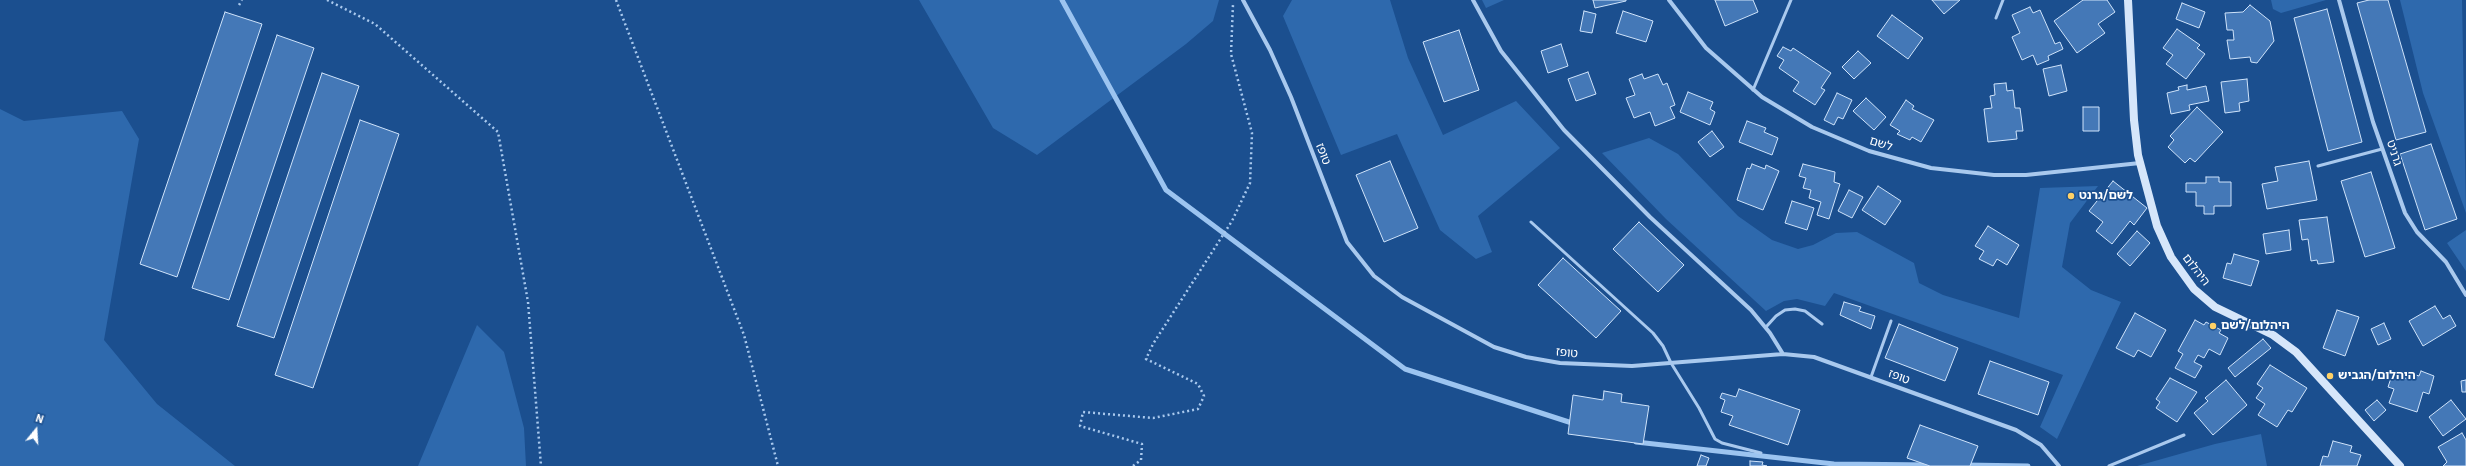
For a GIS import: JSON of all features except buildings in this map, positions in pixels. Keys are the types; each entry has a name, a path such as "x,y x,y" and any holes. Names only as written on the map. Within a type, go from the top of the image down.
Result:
{"street":[{"name":"טופז","path":"1243,0 1270,50 1291,97 1343,233 1359,260 1378,279 1402,297 1478,339 1526,357 1596,366 1671,363 1783,354 1814,357 2016,430 2041,445 2059,466"},
{"path":"1473,0 1501,51 1564,130 1632,200 1751,310 1766,327 1783,354"},
{"name":"לשם","path":"1669,0 1706,48 1753,90 1786,113 1840,140 1875,153 1931,168 1975,174 2026,175 2140,163"},
{"name":"היהלום","path":"2128,0 2134,120 2140,163 2161,236 2171,257 2190,284 2215,308 2267,332 2292,348 2357,417 2400,466"},
{"name":"גרניט","path":"2339,0 2357,68 2382,149 2407,218 2425,242 2446,262 2466,295"}],"lane":[{"path":"1753,90 1791,0"},
{"path":"1996,18 2003,0"},
{"path":"2318,166 2382,149"},
{"path":"1531,222 1653,333 1663,346 1671,363 1699,408 1715,439 1722,443 1760,453"},
{"path":"1766,327 1776,316 1785,310 1794,309 1805,311 1822,324"},
{"path":"1871,377 1891,321"},
{"path":"2109,466 2184,435"}],"path":[{"path":"239,5 242,0"},
{"path":"327,0 375,24 498,132 528,302 541,466"},
{"path":"616,0 744,335 778,466"},
{"path":"1133,466 1142,460 1142,444 1080,426 1083,412 1153,418 1198,409 1204,396 1198,384 1146,359 1153,344 1232,221 1250,183 1252,133 1231,54 1233,0"}],"shaded area":[{"path":"919,0 1219,0 1213,21 1186,44 1037,155 993,128"},
{"path":"1292,0 1390,0 1408,58 1443,135 1516,101 1560,148 1478,216 1492,252 1476,259 1440,230 1397,134 1341,155 1283,16"},
{"path":"1482,0 1504,0 1486,8"},
{"path":"2271,0 2326,0 2281,13 2273,9"},
{"path":"2400,0 2462,0 2466,213 2423,93"},
{"path":"0,109 24,121 122,111 139,139 104,340 157,404 235,466 0,466"},
{"path":"1649,138 1678,154 1738,216 1772,240 1798,249 1813,245 1836,233 1857,232 1914,263 1919,283 1943,295 2019,318 2040,188 2098,186 2070,223 2062,267 2091,290 2121,302 2057,439 2040,427 2063,375 1834,293 1825,306 1797,299 1784,301 1766,311 1666,219 1602,153"},
{"path":"2466,230 2466,271 2447,243"},
{"path":"477,325 504,352 524,428 526,466 418,466"},
{"path":"2261,434 2267,466 2137,466 2215,444"}],"waterway":[{"path":"1062,0 1166,190 1405,369 1575,424"},
{"path":"1636,442 1834,464 1933,465"},
{"path":"1965,465 2028,466"}],"place":[{"name":"לשם/גרנט","path":"2071,196"},
{"name":"היהלום/לשם","path":"2213,326"},
{"name":"היהלום/הגביש","path":"2330,376"}]}
